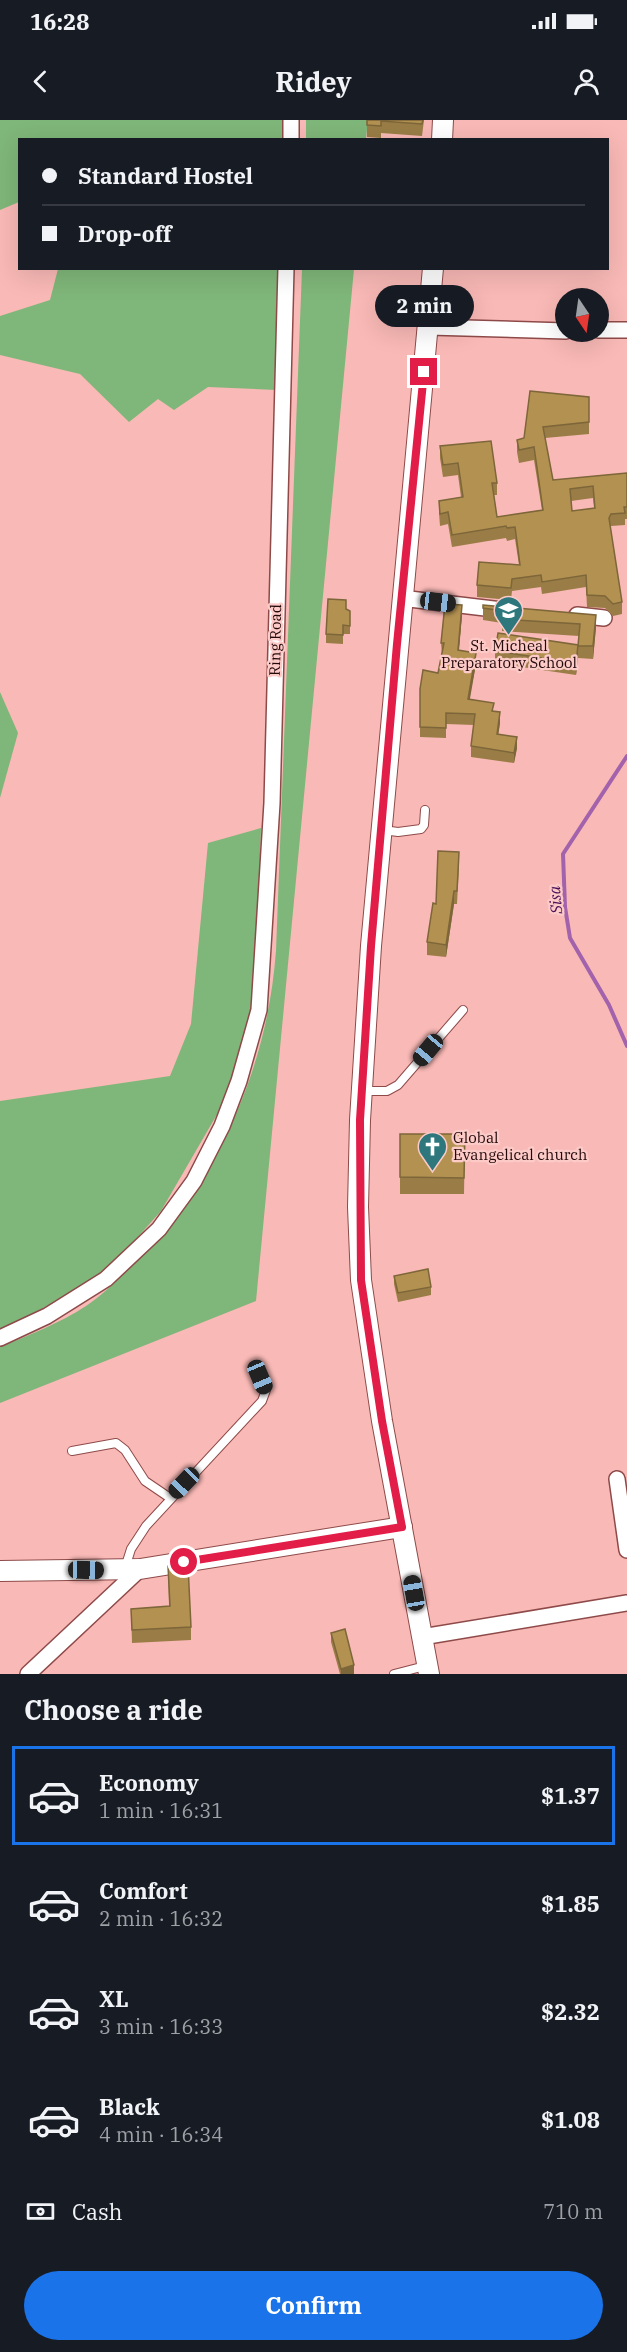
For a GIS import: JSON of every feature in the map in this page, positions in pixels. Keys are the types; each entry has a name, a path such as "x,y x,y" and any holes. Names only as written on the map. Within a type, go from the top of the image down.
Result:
{"street":[{"path":"291,120 291,138"},
{"path":"442,138 443,120"},
{"name":"Ring Road","path":"0,1338 47,1316 106,1279 159,1229 194,1181 222,1126 239,1081 260,1010 272,803 286,270"},
{"path":"428,1670 382,1421 361,1280 358,1207 361,1091 381,830 433,270"},
{"path":"429,327 555,330"},
{"path":"609,330 627,330"},
{"path":"401,598 518,611"},
{"path":"563,614 604,618"},
{"path":"617,1479 627,1550"},
{"path":"0,1571 132,1570 402,1527"},
{"path":"28,1674 132,1570"},
{"path":"422,1638 627,1603"}],"lane":[{"path":"381,830 398,832 420,829 424,825 425,810"},
{"path":"361,1091 387,1091 398,1085 463,1010"},
{"path":"132,1570 131,1549 170,1498 262,1401 266,1390 260,1377"},
{"path":"72,1450 116,1443 125,1450 145,1481 170,1498"},
{"path":"394,1674 428,1670"}],"green space":[{"path":"0,120 285,120 284,138 18,138 18,202 0,210"},
{"path":"306,120 368,120 366,138 306,138"},
{"path":"58,270 280,270 276,390 208,387 174,410 158,399 129,422 80,374 0,355 0,316 50,300"},
{"path":"302,270 354,270 256,1301 0,1403 0,1347 66,1318 99,1297 164,1230 213,1159 233,1120 262,1038 271,995 276,951"},
{"path":"0,692 18,733 0,798"},
{"path":"261,828 256,993 230,1092 161,1211 120,1257 80,1289 0,1330 0,1101 170,1076 191,1024 208,843"}],"building":[{"path":"367,120 423,120 422,124 381,121 381,126 367,125"},
{"path":"530,391 589,397 589,422 543,427 553,480 627,473 625,513 611,514 609,518 622,602 613,604 605,596 587,595 586,575 542,582 541,575 512,579 511,588 477,585 479,562 520,565 515,527 507,528 506,526 452,535 448,512 440,514 439,501 463,497 458,463 443,465 440,446 491,441 497,483 492,483 497,517 543,510 534,447 519,450 517,440 524,438","holes":["593,486 595,508 572,511 570,489"]},
{"path":"328,599 346,600 346,609 350,611 350,626 343,625 343,635 326,634"},
{"path":"445,604 462,605 458,650 476,653 468,699 494,703 492,711 500,712 497,734 517,737 514,753 471,746 475,714 446,713 446,728 420,727 420,689 423,670 438,673 444,643 441,643"},
{"path":"483,605 596,615 593,646 578,646 580,624 502,619 503,611 483,608"},
{"path":"498,633 578,645 576,663 495,651"},
{"path":"438,851 459,852 457,891 454,891 446,945 427,942 433,903 436,904"},
{"name":"Global Evangelical church","path":"400,1134 465,1134 464,1178 400,1177"},
{"path":"428,1269 431,1287 398,1293 394,1276"},
{"path":"188,1565 191,1627 132,1630 131,1609 170,1606 168,1566"},
{"path":"345,1629 354,1665 341,1669 331,1633"}],"waterway":[{"name":"Sisa","path":"627,756 563,854 565,907 570,938 609,1005 627,1046"}],"place":[{"name":"St. Micheal Preparatory School","path":"509,636"},
{"name":"Global Evangelical church","path":"432,1172"}],"route":[{"path":"184,1562 402,1527 382,1421 361,1280 358,1207 360,1120 371,946 401,598 424,372"}]}
